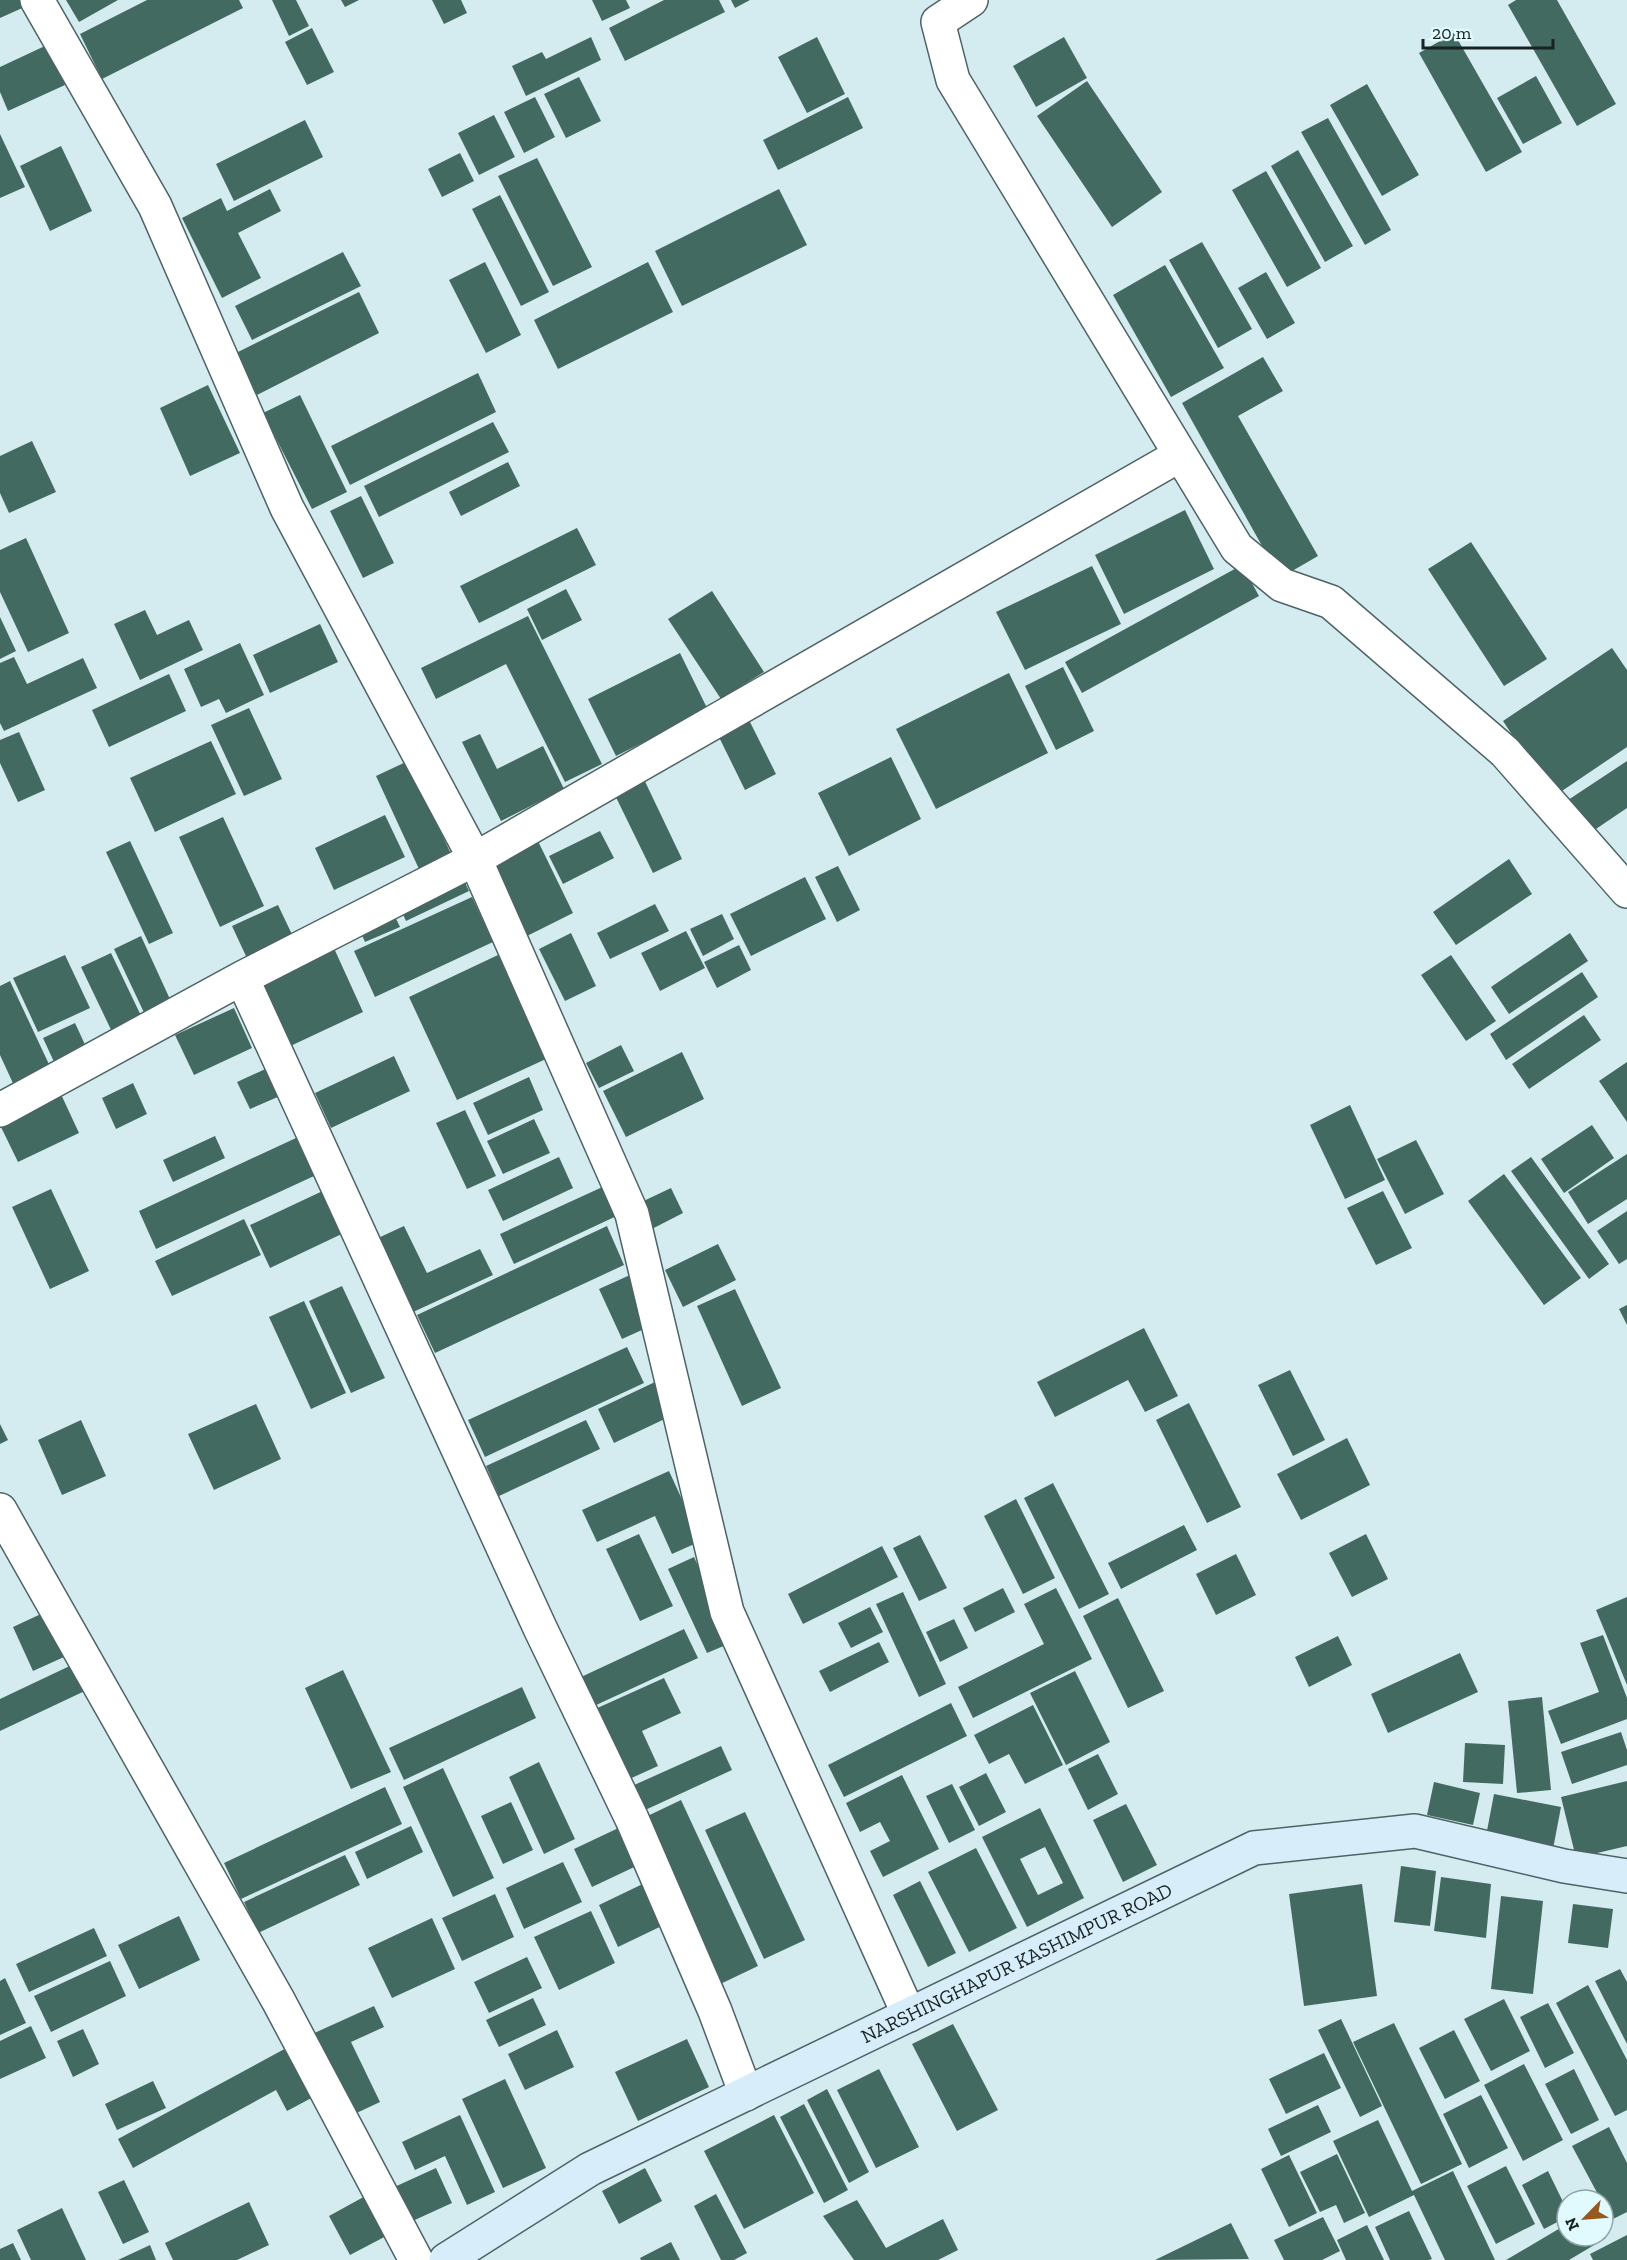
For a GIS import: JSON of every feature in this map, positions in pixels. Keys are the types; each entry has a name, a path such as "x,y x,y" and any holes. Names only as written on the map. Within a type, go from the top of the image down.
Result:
{"street":[{"path":"38,0 155,206 287,508 475,859 632,1214 727,1612 909,2015"},
{"path":"971,0 938,22 953,80 1237,548 1282,585 1331,602 1505,752 1627,891"},
{"path":"0,1110 242,978 475,859 1180,454"},
{"path":"242,978 540,1628 633,1819 715,2011 746,2094"},
{"path":"0,1510 278,2000 416,2260"},
{"name":"NARSHINGHAPUR KASHIMPUR ROAD","path":"446,2260 590,2169 1254,1848 1415,1831 1564,1866 1627,1876"}],"building":[{"path":"0,0 26,0 29,5 0,18"},
{"path":"66,0 118,0 79,22"},
{"path":"147,0 239,0 243,8 102,79 80,34"},
{"path":"272,0 296,0 309,26 289,36"},
{"path":"341,0 359,0 345,7"},
{"path":"432,0 461,0 467,13 444,24"},
{"path":"592,0 626,0 630,8 602,21"},
{"path":"664,0 719,0 725,12 625,61 609,28"},
{"path":"731,0 750,0 735,8"},
{"path":"1516,0 1557,0 1616,104 1577,126 1508,5"},
{"path":"312,28 334,72 307,85 285,42"},
{"path":"1454,33 1522,152 1486,172 1419,53"},
{"path":"591,37 601,60 526,96 512,66 542,52 546,59"},
{"path":"817,37 845,94 807,113 778,57"},
{"path":"1064,37 1087,78 1036,107 1013,66"},
{"path":"47,45 65,85 8,111 0,92 0,67"},
{"path":"1536,76 1562,123 1523,144 1497,98"},
{"path":"579,77 601,121 566,138 544,94"},
{"path":"1087,81 1162,192 1112,227 1037,116"},
{"path":"1367,84 1419,175 1382,196 1330,105"},
{"path":"535,97 555,137 524,153 504,112"},
{"path":"848,97 863,128 778,170 763,140"},
{"path":"494,115 515,157 479,175 458,133"},
{"path":"1328,118 1391,230 1365,245 1301,132"},
{"path":"305,120 323,157 234,201 216,164"},
{"path":"0,134 25,187 0,198"},
{"path":"61,146 92,211 50,231 20,166"},
{"path":"1298,150 1353,246 1325,262 1271,166"},
{"path":"460,153 474,181 442,197 428,169"},
{"path":"537,158 592,267 553,286 498,176"},
{"path":"1266,171 1321,268 1287,287 1232,190"},
{"path":"270,189 281,211 238,233 261,278 222,298 182,218 221,198 227,211"},
{"path":"779,189 807,245 682,306 655,251"},
{"path":"500,195 549,292 521,306 472,209"},
{"path":"1202,242 1252,329 1218,348 1169,260"},
{"path":"343,252 361,286 252,340 235,306"},
{"path":"485,262 521,335 486,353 449,280"},
{"path":"648,262 673,312 558,369 534,320"},
{"path":"1165,265 1224,368 1171,397 1113,295"},
{"path":"1266,272 1295,323 1267,339 1238,288"},
{"path":"359,292 379,333 257,395 236,353"},
{"path":"1263,357 1283,391 1238,416 1318,556 1280,578 1182,403"},
{"path":"478,373 496,412 350,485 331,446"},
{"path":"208,385 240,453 190,476 160,408"},
{"path":"300,395 347,492 312,509 263,413"},
{"path":"493,422 509,452 379,517 364,486"},
{"path":"32,441 56,492 9,513 0,493 0,456"},
{"path":"508,462 520,486 461,516 449,492"},
{"path":"361,496 394,563 363,578 330,511"},
{"path":"1185,510 1214,569 1124,614 1095,555"},
{"path":"577,528 596,565 479,623 460,586"},
{"path":"26,538 69,633 28,652 0,592 0,550"},
{"path":"1471,542 1547,659 1504,686 1428,569"},
{"path":"1242,565 1259,596 1082,693 1065,662"},
{"path":"1092,566 1121,624 1025,670 996,612"},
{"path":"566,589 582,620 542,640 527,609"},
{"path":"712,591 764,672 721,699 668,619"},
{"path":"145,610 157,635 189,620 203,650 140,680 114,624"},
{"path":"528,616 602,764 565,782 506,664 436,699 421,668"},
{"path":"0,617 16,651 0,659"},
{"path":"320,624 338,662 270,693 253,655"},
{"path":"240,643 264,695 226,713 219,699 201,707 184,669"},
{"path":"1612,648 1627,670 1627,747 1553,797 1503,721"},
{"path":"680,653 708,710 616,756 588,699"},
{"path":"14,657 27,684 83,658 97,688 4,731 0,723 0,663"},
{"path":"1063,667 1094,731 1056,750 1025,686"},
{"path":"1009,673 1048,753 936,809 896,729"},
{"path":"169,674 186,711 109,747 92,710"},
{"path":"249,708 282,779 244,796 211,725"},
{"path":"747,716 776,774 745,790 716,731"},
{"path":"19,732 45,790 18,802 0,763 0,740"},
{"path":"480,734 497,769 543,746 564,789 501,821 462,742"},
{"path":"211,741 236,794 155,832 130,778"},
{"path":"891,757 921,819 849,856 818,793"},
{"path":"408,761 451,854 419,869 376,776"},
{"path":"1627,761 1627,808 1587,835 1565,802"},
{"path":"640,771 682,859 653,873 610,785"},
{"path":"385,815 405,857 334,890 315,848"},
{"path":"223,817 264,906 220,927 179,837"},
{"path":"600,831 614,858 563,884 549,856"},
{"path":"536,837 573,913 527,936 490,860"},
{"path":"130,841 173,933 149,944 106,852"},
{"path":"1509,859 1532,894 1456,945 1433,912"},
{"path":"838,866 860,910 837,922 815,877"},
{"path":"460,872 469,891 406,921 397,901"},
{"path":"805,877 826,919 751,956 730,914"},
{"path":"472,897 493,942 375,997 354,951"},
{"path":"655,904 669,931 610,959 597,933"},
{"path":"278,905 298,947 252,969 232,926"},
{"path":"391,908 400,927 365,942 357,924"},
{"path":"722,914 734,939 703,956 690,929"},
{"path":"686,931 705,968 660,991 641,953"},
{"path":"571,933 596,986 565,1001 539,949"},
{"path":"1570,933 1588,961 1509,1014 1491,987"},
{"path":"141,936 174,1008 148,1021 114,949"},
{"path":"739,945 751,970 717,988 704,962"},
{"path":"333,946 363,1012 284,1049 254,983"},
{"path":"111,953 144,1022 114,1036 81,967"},
{"path":"65,955 90,1008 38,1032 13,978"},
{"path":"498,955 546,1059 457,1100 409,997"},
{"path":"1451,955 1496,1021 1466,1041 1421,975"},
{"path":"1582,972 1598,997 1506,1060 1490,1034"},
{"path":"10,981 54,1075 17,1092 0,1055 0,986"},
{"path":"234,1008 252,1048 194,1075 175,1035"},
{"path":"1584,1015 1601,1040 1529,1089 1512,1064"},
{"path":"75,1023 87,1049 55,1064 43,1038"},
{"path":"621,1045 634,1071 599,1088 586,1063"},
{"path":"682,1052 704,1099 626,1137 603,1091"},
{"path":"394,1056 410,1091 331,1128 315,1093"},
{"path":"1627,1062 1627,1122 1599,1081"},
{"path":"274,1065 287,1093 250,1109 237,1082"},
{"path":"529,1077 543,1110 488,1135 473,1103"},
{"path":"133,1083 147,1114 116,1129 102,1098"},
{"path":"59,1090 79,1133 18,1162 0,1125"},
{"path":"1350,1105 1385,1180 1345,1199 1310,1125"},
{"path":"465,1110 496,1176 467,1189 436,1123"},
{"path":"534,1119 550,1153 503,1174 487,1141"},
{"path":"1592,1125 1614,1158 1564,1193 1541,1159"},
{"path":"215,1136 225,1158 173,1182 163,1160"},
{"path":"296,1138 314,1176 156,1249 139,1211"},
{"path":"1416,1140 1444,1194 1405,1214 1377,1159"},
{"path":"1627,1154 1627,1199 1588,1224 1568,1192"},
{"path":"559,1157 573,1188 503,1221 488,1190"},
{"path":"1531,1157 1609,1264 1589,1279 1511,1171"},
{"path":"1504,1174 1581,1278 1544,1305 1468,1201"},
{"path":"609,1184 623,1213 514,1264 500,1234"},
{"path":"329,1188 348,1231 270,1268 250,1225"},
{"path":"671,1188 683,1213 646,1232 633,1206"},
{"path":"51,1189 89,1271 50,1289 12,1207"},
{"path":"1383,1191 1412,1248 1376,1265 1347,1208"},
{"path":"1627,1211 1627,1259 1619,1264 1597,1231"},
{"path":"244,1219 261,1255 172,1296 155,1261"},
{"path":"404,1226 427,1273 480,1249 493,1275 411,1313 376,1239"},
{"path":"607,1226 624,1265 435,1353 417,1315"},
{"path":"718,1244 736,1280 683,1307 665,1270"},
{"path":"630,1275 653,1325 622,1339 599,1289"},
{"path":"342,1286 385,1378 351,1393 309,1301"},
{"path":"735,1289 781,1388 742,1406 697,1306"},
{"path":"304,1301 346,1393 311,1409 269,1317"},
{"path":"1627,1305 1627,1325 1619,1309"},
{"path":"1144,1328 1178,1396 1145,1412 1128,1380 1055,1417 1037,1382"},
{"path":"627,1347 644,1383 485,1457 468,1420"},
{"path":"1290,1370 1325,1440 1293,1456 1258,1385"},
{"path":"655,1382 671,1416 614,1443 598,1409"},
{"path":"1189,1403 1241,1507 1207,1523 1156,1420"},
{"path":"256,1404 281,1459 214,1490 188,1434"},
{"path":"81,1420 106,1476 62,1495 38,1440"},
{"path":"586,1420 600,1449 499,1496 486,1466"},
{"path":"0,1424 8,1440 0,1444"},
{"path":"1347,1438 1370,1485 1301,1520 1277,1474"},
{"path":"669,1471 701,1541 672,1554 655,1516 597,1542 582,1510"},
{"path":"1053,1483 1109,1594 1079,1609 1024,1498"},
{"path":"1016,1499 1055,1578 1023,1594 984,1516"},
{"path":"1184,1525 1197,1550 1121,1589 1108,1563"},
{"path":"639,1534 673,1606 640,1621 606,1549"},
{"path":"1366,1534 1388,1579 1352,1597 1329,1553"},
{"path":"920,1535 947,1588 919,1601 893,1548"},
{"path":"882,1546 898,1577 803,1624 788,1594"},
{"path":"1236,1554 1256,1595 1216,1615 1196,1574"},
{"path":"694,1557 733,1642 707,1653 668,1569"},
{"path":"1003,1588 1015,1612 975,1632 963,1608"},
{"path":"1056,1588 1092,1659 973,1718 958,1687 1044,1644 1024,1604"},
{"path":"903,1592 946,1684 919,1697 876,1604"},
{"path":"1627,1597 1627,1685 1596,1610"},
{"path":"1118,1598 1164,1691 1128,1708 1083,1616"},
{"path":"870,1607 883,1632 851,1648 838,1623"},
{"path":"43,1613 64,1657 33,1671 13,1627"},
{"path":"954,1619 968,1648 940,1662 926,1632"},
{"path":"684,1629 698,1658 594,1706 581,1677"},
{"path":"1603,1635 1627,1698 1627,1719 1561,1744 1548,1711 1599,1692 1580,1643"},
{"path":"1338,1636 1352,1665 1309,1687 1295,1657"},
{"path":"879,1642 889,1662 830,1692 819,1671"},
{"path":"1460,1653 1478,1692 1388,1733 1371,1694"},
{"path":"76,1663 89,1689 0,1731 0,1699"},
{"path":"343,1670 391,1772 351,1789 305,1688"},
{"path":"1075,1671 1110,1742 1066,1765 1030,1693"},
{"path":"664,1678 681,1713 642,1731 658,1766 625,1781 593,1710"},
{"path":"522,1687 536,1718 404,1780 389,1748"},
{"path":"1542,1697 1551,1790 1517,1793 1508,1701"},
{"path":"951,1703 967,1736 844,1797 828,1765"},
{"path":"1033,1705 1063,1765 1025,1784 1009,1754 989,1764 974,1735"},
{"path":"1621,1732 1627,1750 1627,1765 1572,1784 1561,1752"},
{"path":"1465,1743 1505,1745 1503,1784 1463,1782"},
{"path":"721,1746 732,1770 643,1811 632,1786"},
{"path":"1098,1754 1118,1794 1088,1810 1068,1769"},
{"path":"539,1762 575,1839 544,1854 509,1777"},
{"path":"443,1768 494,1878 453,1897 403,1787"},
{"path":"986,1773 1006,1812 979,1826 959,1787"},
{"path":"902,1775 939,1849 883,1877 870,1851 890,1841 880,1822 860,1832 846,1803"},
{"path":"1627,1781 1627,1846 1576,1858 1561,1797"},
{"path":"1434,1782 1480,1793 1473,1825 1427,1815"},
{"path":"952,1784 975,1830 949,1843 926,1796"},
{"path":"385,1787 402,1824 241,1899 224,1863"},
{"path":"1494,1794 1561,1807 1553,1849 1486,1836"},
{"path":"681,1800 758,1966 714,1987 637,1821"},
{"path":"511,1802 533,1850 503,1864 481,1816"},
{"path":"1126,1804 1157,1865 1123,1882 1093,1820"},
{"path":"1040,1808 1084,1898 1027,1927 982,1837","holes":["1045,1847 1063,1883 1038,1895 1020,1859"]},
{"path":"745,1812 805,1940 764,1959 705,1830"},
{"path":"629,1823 647,1861 592,1887 574,1849"},
{"path":"411,1826 423,1852 367,1879 355,1852"},
{"path":"976,1848 1017,1928 969,1952 928,1872"},
{"path":"345,1855 360,1885 258,1933 244,1902"},
{"path":"563,1862 582,1902 524,1929 506,1888"},
{"path":"1401,1866 1436,1871 1430,1926 1394,1922"},
{"path":"1441,1877 1491,1884 1486,1938 1434,1931"},
{"path":"651,1880 670,1922 618,1947 599,1905"},
{"path":"920,1881 956,1953 928,1967 893,1895"},
{"path":"1362,1884 1377,1996 1304,2006 1289,1894"},
{"path":"495,1894 514,1937 462,1961 442,1918"},
{"path":"1501,1896 1543,1901 1533,1994 1491,1989"},
{"path":"1573,1904 1613,1909 1608,1948 1568,1943"},
{"path":"591,1911 615,1963 559,1990 534,1937"},
{"path":"179,1916 200,1960 139,1989 118,1945"},
{"path":"432,1918 455,1969 392,1998 368,1948"},
{"path":"94,1928 107,1956 29,1992 16,1964"},
{"path":"527,1957 542,1988 489,2013 474,1982"},
{"path":"110,1961 126,1996 51,2032 34,1996"},
{"path":"1620,1969 1627,1982 1627,2044 1595,1981"},
{"path":"5,1978 26,2023 0,2035 0,1981"},
{"path":"1588,1985 1627,2060 1627,2110 1615,2116 1556,2003"},
{"path":"533,1998 546,2025 499,2047 486,2020"},
{"path":"1504,1999 1530,2051 1491,2071 1464,2019"},
{"path":"1548,2003 1574,2053 1545,2068 1520,2017"},
{"path":"374,2006 384,2027 351,2042 380,2102 348,2117 310,2035"},
{"path":"1341,2019 1382,2106 1360,2117 1318,2030"},
{"path":"1394,2023 1462,2164 1421,2184 1353,2042"},
{"path":"953,2024 998,2110 957,2131 912,2044"},
{"path":"31,2026 46,2058 0,2079 0,2041"},
{"path":"83,2029 99,2064 73,2077 57,2041"},
{"path":"557,2030 574,2067 525,2090 508,2054"},
{"path":"1454,2030 1480,2081 1445,2099 1419,2048"},
{"path":"687,2039 709,2087 638,2121 615,2072"},
{"path":"290,2046 317,2095 287,2111 276,2090 133,2168 118,2139"},
{"path":"1324,2053 1341,2088 1286,2114 1269,2079"},
{"path":"1524,2064 1563,2140 1523,2161 1484,2085"},
{"path":"879,2069 919,2147 876,2168 837,2090"},
{"path":"1574,2069 1599,2120 1571,2134 1545,2084"},
{"path":"505,2079 546,2168 503,2188 462,2099"},
{"path":"153,2081 166,2108 117,2130 105,2104"},
{"path":"827,2089 869,2172 849,2183 807,2100"},
{"path":"1481,2095 1508,2148 1469,2168 1443,2114"},
{"path":"804,2104 848,2190 824,2203 780,2117"},
{"path":"1318,2105 1331,2132 1281,2156 1268,2129"},
{"path":"460,2115 495,2192 467,2205 445,2156 415,2170 402,2142"},
{"path":"774,2115 814,2193 744,2229 704,2151"},
{"path":"1378,2120 1412,2191 1453,2171 1495,2260 1445,2260 1414,2195 1369,2217 1333,2141"},
{"path":"1609,2127 1627,2163 1627,2212 1615,2218 1615,2188 1595,2188 1572,2146"},
{"path":"1337,2154 1365,2213 1344,2223 1336,2205 1320,2212 1300,2172"},
{"path":"1289,2155 1317,2213 1289,2227 1261,2169"},
{"path":"1506,2166 1535,2224 1496,2244 1467,2186"},
{"path":"436,2168 452,2203 406,2224 390,2189"},
{"path":"645,2168 662,2201 619,2224 602,2191"},
{"path":"1548,2171 1556,2188 1555,2223 1544,2229 1522,2185"},
{"path":"124,2180 149,2232 123,2244 98,2192"},
{"path":"369,2194 390,2234 350,2255 329,2216"},
{"path":"716,2194 747,2253 734,2260 721,2260 694,2206"},
{"path":"857,2200 886,2248 943,2219 958,2250 938,2260 854,2260 823,2216"},
{"path":"249,2202 269,2245 237,2260 173,2260 165,2243"},
{"path":"62,2208 86,2260 31,2260 17,2230"},
{"path":"1409,2211 1432,2259 1390,2260 1375,2227"},
{"path":"1323,2217 1340,2251 1322,2260 1284,2260 1274,2240"},
{"path":"1231,2223 1249,2259 1155,2260"},
{"path":"1367,2225 1384,2260 1346,2260 1337,2240"},
{"path":"1555,2231 1555,2248 1589,2248 1569,2260 1506,2260"},
{"path":"1627,2235 1627,2260 1593,2260 1590,2254 1602,2248 1615,2248 1615,2241"},
{"path":"671,2242 680,2260 641,2260 640,2258"},
{"path":"13,2243 21,2260 0,2260 0,2249"},
{"path":"150,2245 156,2260 118,2260"}]}
